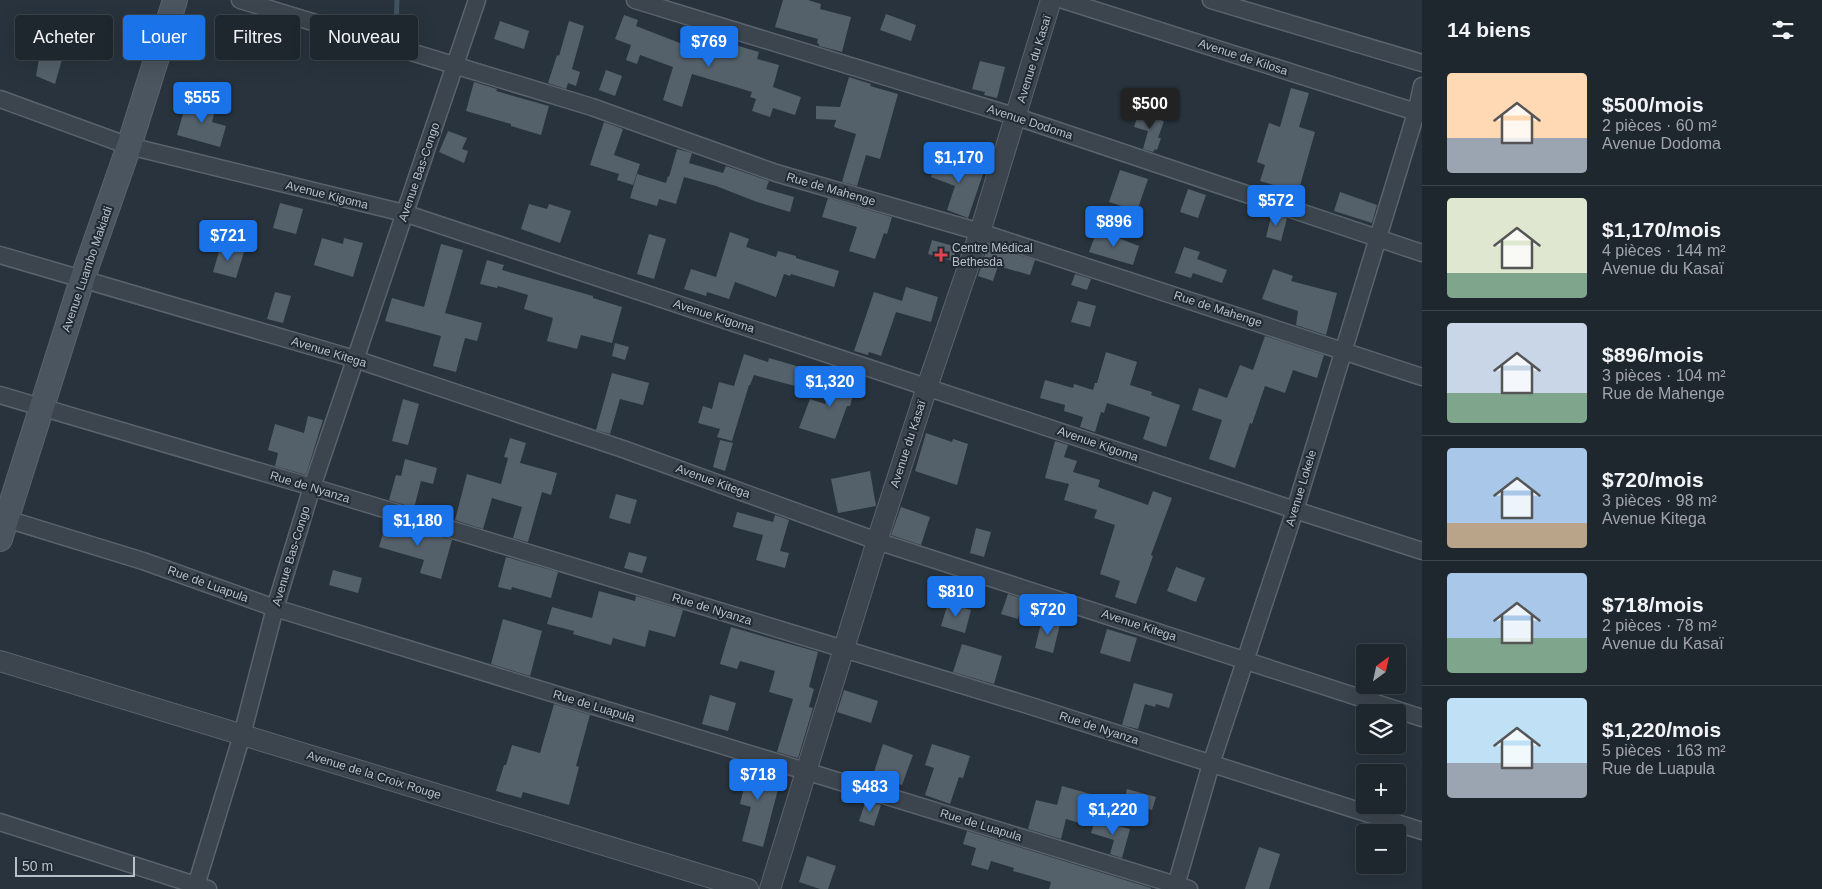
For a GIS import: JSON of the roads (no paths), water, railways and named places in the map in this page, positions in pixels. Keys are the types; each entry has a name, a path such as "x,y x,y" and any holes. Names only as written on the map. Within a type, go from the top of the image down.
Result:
{"main road":[{"name":"Avenue Luambo Makiadi","path":"2,525 42,408 82,280 129,146 175,0"}],"street":[{"name":"Rue de Mahenge","path":"240,0 592,108 776,173 980,232 1422,377"},
{"name":"Avenue Bas-Congo","path":"200,888 276,608 312,487 354,359 478,0"},
{"name":"Avenue Dodoma","path":"635,0 1017,117 1422,253"},
{"name":"Avenue du Kasaï","path":"770,889 877,541 980,232 1052,0"},
{"name":"Avenue de Kilosa","path":"1063,0 1419,114"},
{"path":"1211,0 1422,63"},
{"name":"Avenue Lokele","path":"1180,888 1211,764 1244,659 1295,510 1378,237 1419,114 1422,86"},
{"name":"Avenue Kigoma","path":"0,99 129,146 404,213 1422,551"},
{"name":"Avenue Kitega","path":"0,255 354,359 623,449 877,541 1422,718"},
{"name":"Rue de Nyanza","path":"0,395 312,487 1031,706 1422,831"},
{"name":"Rue de Luapula","path":"2,525 143,561 276,608 1180,888"},
{"name":"Avenue de la Croix Rouge","path":"0,661 748,889"},
{"path":"0,822 200,888"}],"waterway":[{"path":"396,15 397,0"}],"place":[{"name":"Centre Médical Bethesda","path":"941,255"}]}
